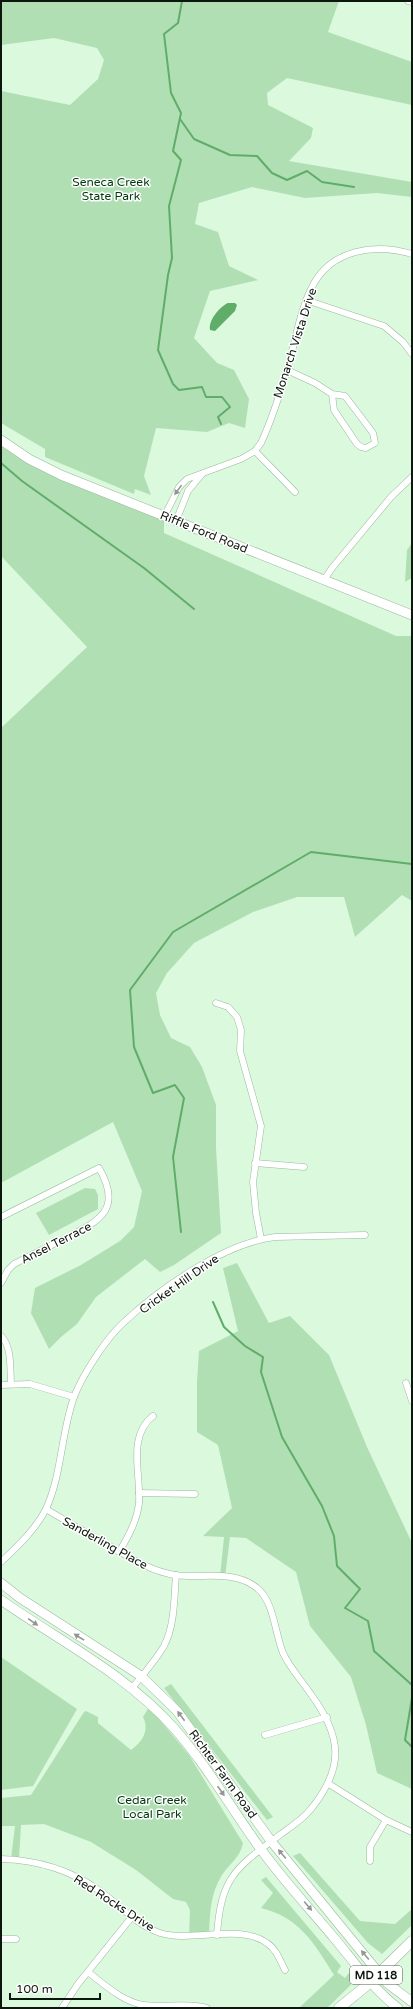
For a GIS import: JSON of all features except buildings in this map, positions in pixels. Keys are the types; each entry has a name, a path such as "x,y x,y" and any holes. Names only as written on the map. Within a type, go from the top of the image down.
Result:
{"main road":[{"name":"Riffle Ford Road","path":"1,440 29,459 61,475 412,615"},
{"name":"Richter Farm Road","path":"1,1583 20,1598 141,1676 177,1711 271,1841 380,1972 387,1983 412,2002"},
{"name":"Richter Farm Road","path":"1,1600 90,1658 132,1688 173,1727 197,1756 261,1850 370,1982 398,2008"},
{"name":"MD 118","path":"339,2008 370,1982 412,1941"}],"street":[{"path":"408,1 412,2"},
{"name":"Monarch Vista Drive","path":"255,451 266,432 287,370 306,300 319,276 333,263 352,253 370,248 385,248 412,254"},
{"path":"306,300 384,326 403,342 412,354"},
{"path":"287,370 315,383 332,394 345,396 373,432 375,443 371,446 361,448 357,444 334,410 332,394"},
{"path":"164,516 179,487 187,479 241,459 255,451 295,492"},
{"path":"176,521 188,491 202,474"},
{"path":"324,580 332,568 390,498 412,477"},
{"path":"216,1002 228,1007 237,1017 241,1030 240,1051 261,1126 255,1163 254,1195 261,1239"},
{"path":"255,1163 304,1167"},
{"name":"Ansel Terrace","path":"1,1217 99,1168 108,1191 108,1202 95,1223 14,1264 8,1270 1,1283"},
{"name":"Cricket Hill Drive","path":"1,1562 36,1524 46,1509 54,1486 74,1397 93,1361 121,1325 162,1292 224,1252 261,1239 311,1235 365,1235"},
{"path":"1,1336 7,1345 11,1383"},
{"path":"406,1383 412,1401"},
{"path":"1,1384 30,1384 74,1397"},
{"path":"119,1552 133,1526 137,1512 139,1493 136,1454 144,1423 152,1416"},
{"path":"139,1493 195,1494"},
{"name":"Sanderling Place","path":"46,1509 143,1566 176,1575 232,1577 257,1588 266,1599 286,1658 292,1670 327,1716 335,1738 335,1752 329,1784 309,1811 238,1868 228,1882 220,1901 217,1935"},
{"path":"132,1688 164,1645 170,1630 176,1575"},
{"path":"265,1735 327,1716"},
{"path":"329,1784 386,1820 412,1832"},
{"path":"370,1861 370,1847 386,1820"},
{"name":"Red Rocks Drive","path":"1,1859 21,1860 62,1870 100,1891 131,1918 148,1928 168,1935 189,1937 217,1935 246,1936 267,1942 277,1954 285,1970"},
{"path":"62,2008 66,2000 131,1918"},
{"path":"1,1939 16,1939"},
{"path":"88,1972 110,1989 134,2003 145,2006 207,2008"}],"green space":[{"name":"Seneca Creek State Park","path":"1,1 339,1 328,32 412,62 412,105 287,78 267,93 268,105 313,128 311,138 289,161 412,182 412,197 377,193 305,198 252,187 199,203 195,224 218,232 229,266 258,280 210,291 194,338 217,363 234,370 249,399 245,428 229,423 207,432 156,428 144,476 151,495 135,489 134,494 45,457 45,449 1,423 1,91 70,105 98,79 104,60 97,48 54,38 1,45"},
{"path":"1,440 29,459 164,517 164,533 396,636 412,636 412,901 402,895 355,937 344,897 297,897 253,912 194,943 167,973 156,993 160,1015 171,1038 190,1047 202,1067 216,1105 216,1148 221,1233 174,1265 160,1272 145,1259 96,1297 77,1324 49,1349 31,1313 35,1288 81,1265 120,1241 134,1227 142,1191 113,1122 1,1183 1,728 87,647 1,556"},
{"path":"412,543 412,578 405,582 407,550"},
{"path":"85,1188 95,1189 98,1195 98,1209 49,1235 36,1213"},
{"path":"237,1263 269,1323 290,1316 329,1355 367,1447 412,1543 412,1789 377,1773 366,1725 351,1677 310,1626 296,1572 246,1538 230,1537 225,1577 220,1577 224,1537 203,1536 232,1508 218,1445 197,1432 197,1382 199,1351 238,1331 223,1268"},
{"path":"1,1657 77,1709 33,1786 1,1790"},
{"path":"171,1684 273,1817 267,1820 164,1688"},
{"name":"Cedar Creek Local Park","path":"149,1707 189,1755 243,1843 240,1853 222,1875 215,1889 211,1904 209,1935 189,1937 190,1910 186,1902 173,1899 136,1870 91,1842 44,1824 21,1825 19,1859 11,1859 15,1826 1,1826 1,1798 31,1795 84,1712 86,1711 98,1717 98,1723 131,1750 144,1736 146,1727 143,1717"},
{"path":"300,1853 360,1921 395,1924 412,1909 412,1925 382,1954 368,1943 293,1856"},
{"path":"266,1877 341,1966 337,1972 345,1978 349,1973 356,1980 327,2008 299,2008 334,1975 320,1952 296,1925 274,1912 261,1908 273,1893 261,1880"}],"shaded area":[{"path":"228,303 235,303 237,305 235,311 215,331 210,330 212,319 221,308"}],"waterway":[{"path":"182,1 178,23 164,34 171,93 181,113 173,151 181,160 169,206 172,258 168,275 158,350 173,384 179,390 202,387 206,397 222,397 230,407 218,417 221,424"},
{"path":"180,119 194,139 230,155 257,156 272,173 287,180 307,171 322,182 354,187"},
{"path":"1,463 22,481 144,568 194,609"},
{"path":"181,1232 173,1157 184,1098 175,1085 153,1093 134,1047 130,990 173,932 311,852 412,864"},
{"path":"213,1302 224,1327 245,1346 263,1357 261,1372 282,1437 322,1506 334,1536 337,1566 360,1589 345,1608 368,1621 374,1651 412,1685"},
{"path":"412,1698 405,1740 412,1747"}]}
